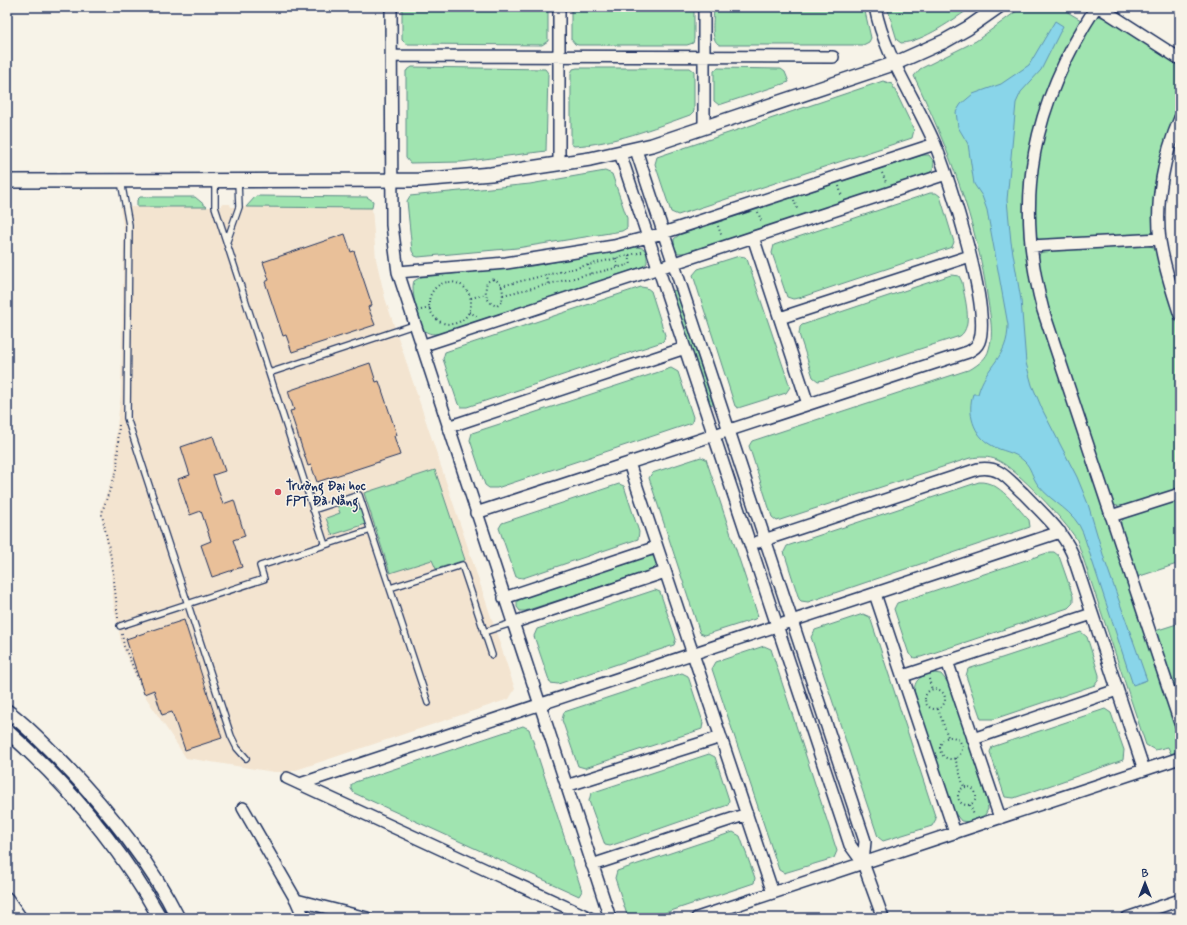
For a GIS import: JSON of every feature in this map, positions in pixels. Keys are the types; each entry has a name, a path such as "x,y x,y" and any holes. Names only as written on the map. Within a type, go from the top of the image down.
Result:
{"street":[{"path":"391,7 392,225 398,272 414,325 610,918"},
{"path":"559,164 560,7"},
{"path":"704,7 704,126"},
{"path":"476,513 972,350 978,343 981,324 979,303 970,256 946,174 935,144 883,35 875,7"},
{"path":"7,181 391,181 453,178 559,164 636,150 896,63 945,42 998,7"},
{"path":"1180,59 1097,7 1066,58 1052,90 1041,122 1034,156 1030,188 1031,246 1035,277 1043,310 1180,723"},
{"path":"391,56 833,57"},
{"path":"1180,118 1169,149 1164,171 1160,205 1160,240 1169,280 1180,315"},
{"path":"398,272 463,267 544,258 614,246 663,233 935,144"},
{"path":"636,150 864,841 863,863"},
{"path":"620,153 850,845 863,863 883,918"},
{"path":"421,346 946,174"},
{"path":"753,237 808,404"},
{"path":"1031,246 1160,240"},
{"path":"780,318 970,256"},
{"path":"448,427 685,348"},
{"path":"629,463 773,893"},
{"path":"750,545 985,468 998,471 1004,475 1060,532 1072,553 1144,770"},
{"path":"1111,516 1180,494"},
{"path":"300,784 1060,532"},
{"path":"504,598 657,547"},
{"path":"512,623 665,572"},
{"path":"875,594 955,833"},
{"path":"903,676 1092,614"},
{"path":"947,662 1000,818"},
{"path":"973,739 1117,690"},
{"path":"7,711 42,742 87,788 121,830 164,890 178,918"},
{"path":"7,731 37,758 89,814 108,838 148,897 160,918"},
{"path":"566,786 721,737"},
{"path":"697,918 1180,758"},
{"path":"287,778 590,918"},
{"path":"244,808 306,918 314,909 321,906"},
{"path":"592,865 747,814"},
{"path":"7,898 21,918"},
{"path":"296,900 368,918"},
{"path":"1128,918 1180,900"}],"lane":[{"path":"121,180 129,226 127,418 231,736 237,748 246,758"},
{"path":"215,181 215,208 325,545"},
{"path":"226,242 238,208 238,181"},
{"path":"269,372 414,325"},
{"path":"314,510 360,495 428,703"},
{"path":"120,626 264,579 260,566 371,530"},
{"path":"390,588 462,565 492,655"},
{"path":"484,632 512,623"}],"path":[{"path":"881,168 887,187"},
{"path":"875,175 889,171"},
{"path":"886,183 893,180"},
{"path":"837,183 844,201"},
{"path":"839,187 846,185"},
{"path":"793,197 800,215"},
{"path":"835,199 842,197"},
{"path":"788,204 795,202"},
{"path":"757,209 764,227"},
{"path":"791,214 806,209"},
{"path":"752,216 766,211"},
{"path":"755,225 769,221"},
{"path":"717,223 723,240"},
{"path":"712,229 725,225"},
{"path":"715,238 728,234"},
{"path":"501,286 644,252"},
{"path":"629,255 631,265"},
{"path":"616,258 618,268"},
{"path":"503,295 638,263"},
{"path":"588,265 591,274"},
{"path":"546,275 549,284"},
{"path":"491,279 497,280 501,286 503,295 501,304 497,306 490,303 486,294 486,285 491,279"},
{"path":"447,282 461,285 471,298 471,306 468,314 464,319 456,323 448,324 439,321 430,308 432,292 447,282"},
{"path":"471,298 486,294"},
{"path":"418,311 430,308"},
{"path":"127,418 121,420 119,424 117,470 102,515 112,562 116,608 124,646 141,685"},
{"path":"927,674 932,690"},
{"path":"932,690 939,690 945,696 944,704 938,709 932,709 926,704 926,694 932,690"},
{"path":"938,709 948,737"},
{"path":"948,737 956,738 962,744 962,752 955,758 945,758 940,750 942,742 948,737"},
{"path":"955,758 964,787"},
{"path":"964,787 973,788 976,794 975,802 970,805 962,804 959,800 959,792 964,787"},
{"path":"970,805 975,821"}],"shaded area":[{"name":"Trường Đại học FPT Đà Nẵng","path":"221,204 230,204 231,207 372,208 376,259 385,298 515,689 509,699 290,772 274,772 186,758 143,693 122,646 114,608 110,562 101,515 101,509 115,470 116,434 121,395 124,232 120,207 221,207"}],"green space":[{"path":"402,7 548,7 548,41 542,45 406,44 402,40"},
{"path":"571,7 694,7 693,43 687,45 578,45 571,39"},
{"path":"714,7 864,7 871,38 869,42 863,45 720,45 714,39 713,34"},
{"path":"887,7 972,7 919,39 901,43 897,40"},
{"path":"1022,7 1059,7 1081,20 1066,47 1054,75 1034,132 1024,191 1026,253 1030,277 1040,316 1180,738 1178,748 1171,754 1168,747 1155,750 1146,745 1077,540 1063,521 1016,473 997,460 991,458 970,458 777,521 772,517 749,446 752,441 971,369 985,358 990,343 991,325 977,242 960,186 938,130 914,76 920,69 976,41"},
{"path":"1098,16 1105,18 1180,65 1180,106 1170,131 1154,232 1152,234 1040,241 1036,234 1034,207 1041,143 1045,127 1054,97 1065,69 1095,18"},
{"path":"412,67 545,69 548,73 546,151 461,162 410,163 406,158 406,71"},
{"path":"690,68 694,71 694,111 690,115 633,135 588,145 574,146 571,144 571,73 573,69"},
{"path":"718,68 781,69 785,72 789,82 719,105 714,101 714,71"},
{"path":"883,81 892,84 914,130 912,138 678,215 671,212 655,164 657,157"},
{"path":"923,155 929,155 934,162 933,170 928,174 685,253 678,253 674,247 674,239 679,235"},
{"path":"605,171 612,174 627,218 627,228 622,231 517,248 418,257 415,256 412,251 407,201 410,196 530,184"},
{"path":"930,193 936,193 940,196 954,242 952,247 799,298 793,299 787,297 772,253 774,245"},
{"path":"256,196 367,197 373,201 372,208 246,207"},
{"path":"140,197 195,197 207,207 137,207 137,200"},
{"path":"1145,245 1153,247 1157,253 1180,330 1180,488 1121,507 1114,505 1111,501 1049,314 1037,259 1041,252 1047,250"},
{"path":"636,247 643,248 647,253 647,263 642,267 438,334 425,331 418,315 414,299 413,285 414,281 421,277 532,266"},
{"path":"739,256 747,259 790,387 786,393 738,408 735,406 693,275 698,269"},
{"path":"951,275 959,276 962,282 966,303 966,325 960,336 824,380 818,381 813,377 799,334 800,327 802,325"},
{"path":"641,287 647,288 651,291 665,335 662,342 467,407 461,407 458,404 443,359 445,352"},
{"path":"676,290 713,404 709,405 672,291"},
{"path":"671,368 678,372 693,417 692,423 497,488 489,488 485,485 470,440 472,433"},
{"path":"701,457 706,459 758,616 755,619 705,635 700,633 649,478 652,473"},
{"path":"435,470 465,560 436,569 432,560 390,573 364,493"},
{"path":"979,482 994,486 1007,495 1029,520 1030,527 808,602 801,601 799,599 784,552 787,546"},
{"path":"619,484 624,486 639,532 638,539 523,578 516,577 499,528 502,523"},
{"path":"1180,498 1180,563 1137,577 1121,529 1121,522 1126,516"},
{"path":"357,499 366,524 332,535 326,518 340,513 337,505"},
{"path":"1050,552 1054,552 1059,556 1073,596 1073,603 1068,608 921,657 914,658 909,654 894,609 897,603"},
{"path":"647,556 653,556 656,560 656,566 652,570 525,611 520,611 517,607 517,601 521,598"},
{"path":"655,590 660,592 676,639 674,645 558,684 550,683 534,636 537,629"},
{"path":"863,614 870,617 936,819 932,826 883,841 878,837 811,637 815,630"},
{"path":"1180,623 1180,710 1155,631"},
{"path":"1081,632 1087,637 1099,675 1099,679 1095,685 994,719 981,719 966,676 968,669"},
{"path":"764,646 771,649 837,851 834,858 784,873 779,870 712,669 716,662"},
{"path":"682,673 688,676 703,722 702,729 585,768 578,766 562,720 564,712"},
{"path":"934,673 941,674 949,684 987,800 988,809 985,815 969,822 961,821 954,812 915,696 914,691 918,680 925,675"},
{"path":"1105,709 1111,713 1124,750 1123,760 1014,798 1005,797 990,752 992,747"},
{"path":"523,726 529,729 582,891 579,896 354,793 351,789 351,785 355,782"},
{"path":"709,754 715,757 729,800 728,805 610,846 605,845 589,801 591,793"},
{"path":"733,832 740,836 755,878 754,883 656,916 631,918 627,915 615,878 617,871"}],"water":[{"path":"1055,21 1063,26 1041,70 1021,92 1016,103 1007,200 1011,242 1021,300 1026,363 1032,385 1043,411 1077,477 1088,504 1105,561 1147,680 1133,685 1083,533 1079,525 1069,513 1044,492 1034,479 1024,461 1016,455 995,447 985,441 976,429 971,415 971,401 973,394 978,394 986,375 1001,354 1007,336 1008,325 987,210 982,196 974,184 968,144 958,127 956,112 961,104 973,94 1001,84 1029,65"}],"building":[{"path":"345,234 351,252 354,251 372,305 368,307 375,325 292,352 286,335 283,336 265,282 269,280 263,262"},
{"path":"370,363 376,382 379,381 397,435 394,436 400,455 317,482 311,465 308,466 290,411 294,410 288,391"},
{"path":"213,436 225,471 213,475 223,504 234,500 245,536 233,540 242,567 212,577 201,545 211,541 201,511 190,515 178,479 190,475 181,447"},
{"path":"184,620 222,738 185,750 172,712 162,715 154,690 144,694 126,639"}],"place":[{"name":"Trường Đại học FPT Đà Nẵng","path":"278,492"}]}
